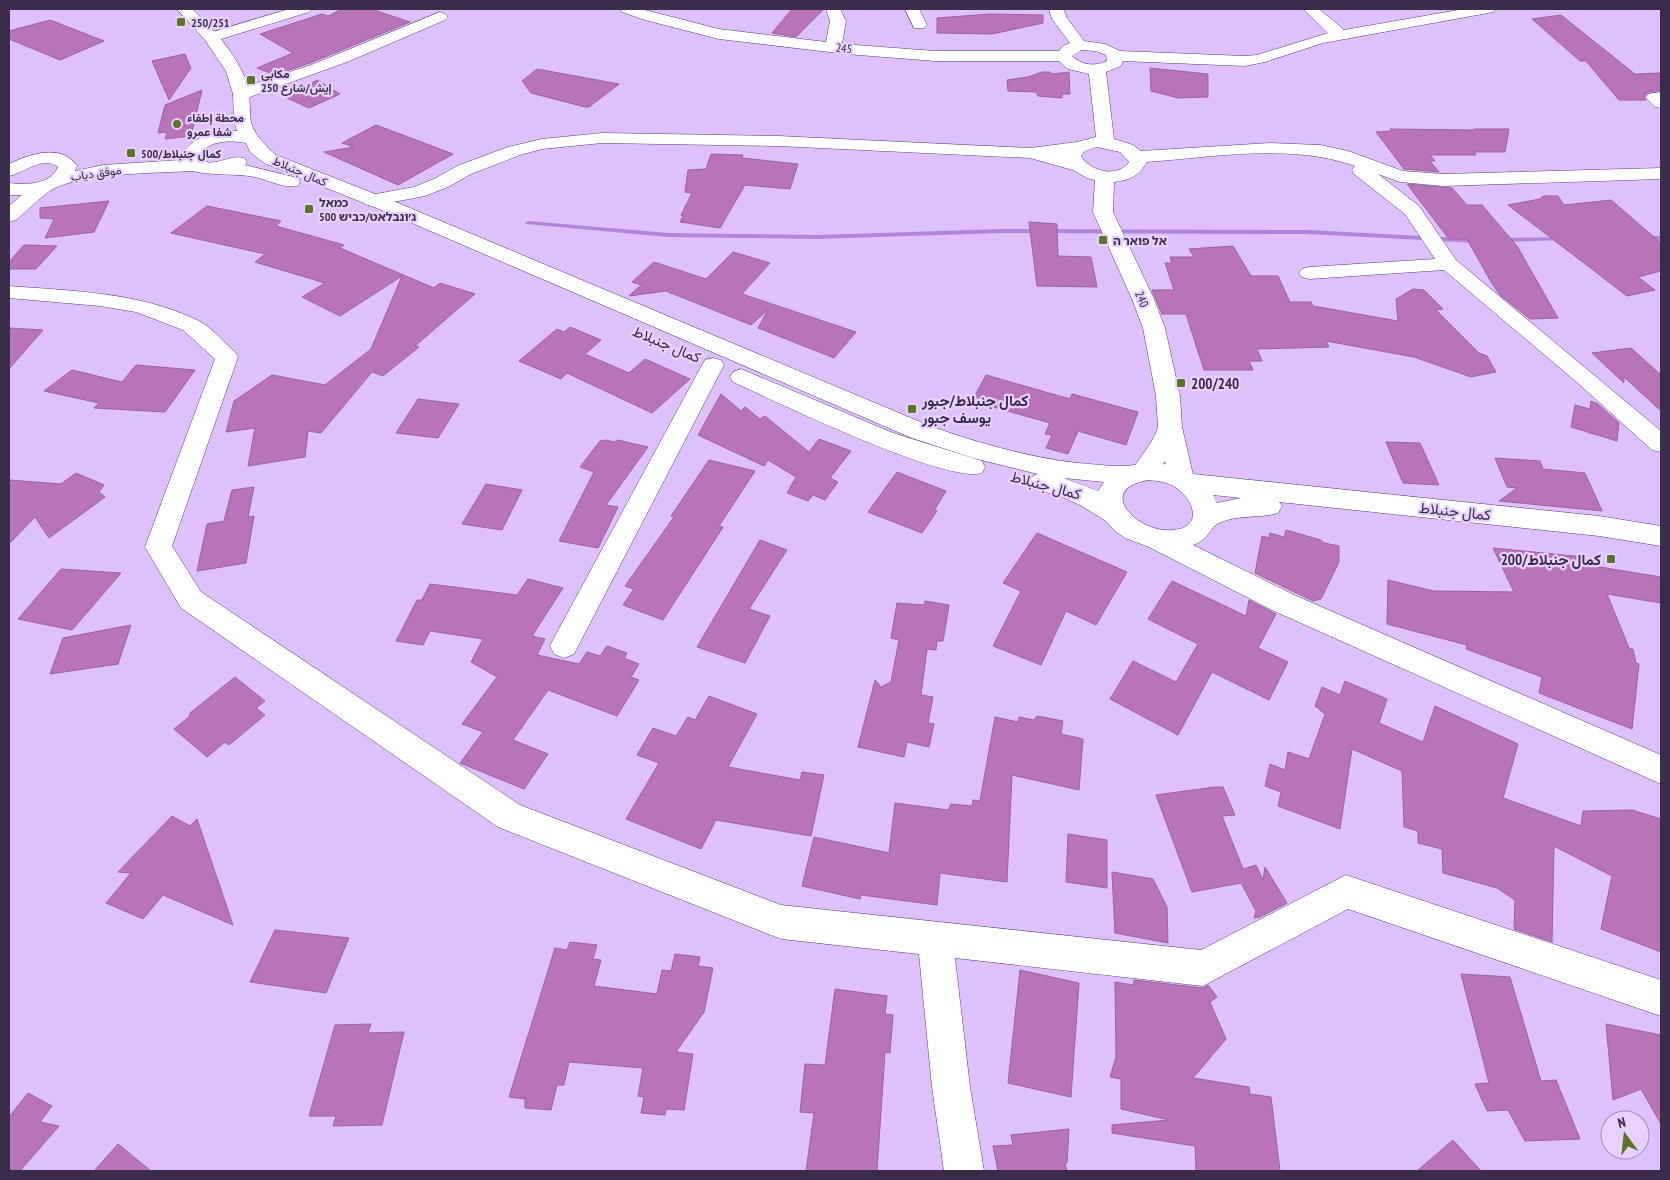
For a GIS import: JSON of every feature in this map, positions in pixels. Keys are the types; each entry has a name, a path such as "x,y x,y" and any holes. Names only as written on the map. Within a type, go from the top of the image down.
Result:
{"street":[{"path":"184,9 212,37 236,77 241,98 244,126 254,143"},
{"path":"212,37 304,9"},
{"name":"245","path":"627,9 650,17 719,34 833,47 935,56 1064,56"},
{"path":"833,9 838,20 833,47"},
{"path":"912,9 920,25"},
{"path":"1056,9 1060,19 1079,45"},
{"path":"1310,9 1342,36"},
{"path":"1115,56 1245,61 1259,59 1320,39 1488,9"},
{"path":"241,98 366,50 440,17"},
{"path":"1079,45 1099,47 1112,52 1115,56 1115,63 1105,68 1097,69 1075,66 1069,63 1064,56 1069,49 1079,45"},
{"path":"1097,69 1106,142"},
{"path":"1661,97 1654,98 1661,103"},
{"path":"199,151 232,122 239,111 241,98"},
{"path":"199,151 228,136 238,135 254,143"},
{"path":"372,200 404,196 441,183 464,170 514,151 542,144 602,138 778,141 1030,153 1106,142 1125,147 1137,157 1270,148 1320,150 1342,155 1400,176 1443,180 1661,173"},
{"path":"222,167 248,157 254,143"},
{"name":"كمال جنبلاط","path":"254,143 270,159 424,221 727,351 957,445 1059,470 1088,474 1137,472"},
{"path":"1078,166 1072,156 1079,147"},
{"name":"كمال جنبلاط","path":"199,151 212,168 222,167 258,172 295,183 849,424 915,450 970,466 1063,487 1084,494 1114,514"},
{"name":"موفق دياب","path":"14,167 44,158 95,162 136,160 199,151"},
{"name":"موفق دياب","path":"9,189 26,190 52,182 199,151"},
{"path":"1030,153 1060,160 1078,166 1085,171 1105,176 1115,176 1132,171 1138,162 1137,157"},
{"path":"1342,155 1412,210 1449,264 1587,379 1661,444"},
{"path":"9,216 68,169 64,161"},
{"name":"240","path":"1105,176 1103,212 1154,328 1168,396 1170,427 1185,481"},
{"path":"424,221 423,202 429,193 441,183"},
{"path":"9,189 11,205 9,216"},
{"path":"1309,273 1449,264"},
{"path":"9,292 100,300 140,306 191,325 227,357 158,547 191,600 509,816 781,922 1203,968 1346,892 1661,998"},
{"path":"564,646 714,364"},
{"name":"240","path":"1137,472 1162,448 1170,427"},
{"path":"1248,586 1237,580 1224,567 1208,541 1204,522 1207,512 1198,491 1185,481 1162,472 1137,472 1117,482 1111,491 1110,503 1114,514 1122,524 1134,532 1154,538 1248,586 1661,770"},
{"name":"كمال جنبلاط","path":"1185,481 1599,526 1661,536"},
{"name":"كمال جنبلاط","path":"1204,522 1222,510 1259,505 1558,536 1661,552"},
{"path":"1154,538 1176,540 1189,536 1204,522"},
{"path":"935,939 951,1087 964,1171"}],"building":[{"path":"342,9 371,9 410,22 310,63 275,75 257,68 293,53 260,34 322,14 328,16"},
{"path":"792,9 824,9 796,37 772,33"},
{"path":"990,14 1043,15 1043,23 992,34 937,33 937,18"},
{"path":"1561,15 1635,74 1661,73 1661,90 1648,92 1644,97 1646,100 1619,100 1586,61 1580,61 1532,19"},
{"path":"50,20 104,41 60,60 9,39 9,31"},
{"path":"185,54 191,68 169,100 152,61"},
{"path":"1150,68 1208,74 1208,97 1178,98 1151,91"},
{"path":"537,69 619,84 589,107 585,107 531,93 522,81"},
{"path":"1042,72 1050,72 1052,74 1069,72 1070,94 1062,94 1062,98 1038,96 1036,92 1008,91 1007,80 1028,77"},
{"path":"317,80 340,94 309,108 287,98"},
{"name":"محطة إطفاء شفا عمرو","path":"202,90 191,136 165,139 167,132 158,133 165,105"},
{"path":"376,125 453,154 398,185 324,152 354,147 342,143"},
{"path":"1390,129 1509,129 1505,152 1474,152 1476,155 1430,155 1435,161 1430,161 1439,172 1404,169 1376,132 1392,131"},
{"path":"711,154 743,155 742,158 798,164 790,189 745,185 720,228 680,222 683,216 681,215 692,193 685,192 688,170 706,169"},
{"path":"1407,184 1452,188 1467,205 1482,205 1517,246 1558,318 1530,319 1500,295 1467,239 1449,239"},
{"path":"1543,196 1558,196 1564,205 1611,200 1661,243 1661,271 1638,277 1655,290 1627,296 1508,205 1540,199"},
{"path":"109,201 94,232 45,238 54,219 40,218 40,208"},
{"path":"207,206 281,221 276,226 344,245 340,248 434,288 440,283 475,294 415,346 419,347 383,376 372,372 321,433 308,431 305,457 248,466 255,428 226,432 234,401 272,375 325,385 371,349 402,276 340,316 302,297 325,283 255,262 265,254 171,233"},
{"path":"1029,222 1057,224 1058,256 1091,257 1097,287 1037,286"},
{"path":"24,245 57,246 36,269 9,269 9,262"},
{"path":"1233,246 1251,276 1278,276 1290,302 1311,302 1313,306 1398,321 1396,299 1413,289 1424,290 1443,309 1436,310 1479,353 1487,356 1496,372 1471,377 1414,357 1326,341 1329,347 1257,349 1262,361 1249,361 1253,370 1204,370 1186,314 1162,314 1152,290 1174,290 1165,263 1172,263 1170,257 1194,257 1189,249"},
{"path":"733,252 770,263 742,294 856,332 834,358 758,328 768,310 751,325 666,291 629,296 641,285 632,282 654,262 706,279"},
{"path":"570,327 601,340 585,354 629,373 645,359 690,379 652,413 567,373 561,379 519,361 557,329 564,332"},
{"path":"9,328 43,330 9,369"},
{"path":"1631,348 1661,375 1661,411 1624,377 1624,383 1592,353"},
{"path":"136,365 195,370 165,412 94,408 99,403 44,391 72,370 122,382"},
{"path":"986,375 1070,399 1072,394 1138,412 1126,445 1078,431 1068,454 1046,448 1052,435 1045,434 1050,423 972,401"},
{"path":"721,394 741,411 745,407 760,419 765,416 809,452 819,439 851,451 830,478 838,482 825,500 813,495 808,501 787,493 796,477 768,460 764,466 698,435"},
{"path":"418,399 459,404 438,438 396,433"},
{"path":"1591,401 1598,404 1619,423 1617,441 1571,427 1575,405 1590,409"},
{"path":"618,440 648,447 606,505 618,507 598,548 559,541 594,472 580,467 600,441 614,442"},
{"path":"1386,442 1420,443 1439,485 1403,483"},
{"path":"1495,458 1540,461 1543,469 1585,473 1602,511 1499,501 1517,488 1507,487"},
{"path":"709,460 755,471 719,526 723,527 663,620 623,605 634,589 625,586 674,517 671,516"},
{"path":"897,472 946,491 935,509 937,511 922,533 868,512"},
{"path":"76,473 104,485 99,492 105,497 49,538 35,517 9,544 9,480 61,484"},
{"path":"486,484 522,490 502,530 462,524"},
{"path":"254,487 248,517 254,516 246,563 197,571 207,524 224,521 232,490"},
{"path":"1286,530 1339,546 1339,562 1321,599 1313,601 1255,573 1262,536 1269,538 1270,533 1284,537"},
{"path":"1037,533 1127,572 1096,625 1066,611 1041,665 993,646 1021,591 1003,583"},
{"path":"760,540 787,550 749,609 770,616 745,663 697,647"},
{"path":"1493,548 1584,557 1587,565 1661,577 1661,603 1607,594 1629,648 1633,649 1636,663 1639,664 1632,729 1539,693 1542,677 1466,649 1467,645 1387,624 1388,580 1434,591 1514,592"},
{"path":"61,569 121,573 72,630 18,619"},
{"path":"528,579 563,588 532,636 545,639 537,655 579,664 587,652 600,656 607,646 627,653 624,658 639,664 631,677 639,680 617,716 548,690 513,740 548,754 524,789 460,763 483,732 462,724 497,677 471,662 483,639 430,631 423,645 396,641 417,600 422,600 430,584 517,595"},
{"path":"1172,581 1246,616 1249,600 1276,614 1258,648 1288,662 1269,700 1212,672 1178,735 1110,699 1133,661 1176,682 1198,644 1148,619"},
{"path":"925,601 949,605 943,641 937,641 936,650 927,649 921,695 933,697 928,723 934,724 929,747 907,742 904,757 858,747 875,680 882,688 891,682 899,640 891,638 897,603 924,605"},
{"path":"131,625 118,664 50,674 63,638"},
{"path":"235,677 265,701 256,708 265,715 229,745 225,742 207,757 174,729 190,716 190,713"},
{"path":"1345,681 1387,699 1379,723 1423,742 1435,706 1518,744 1503,798 1581,826 1583,811 1632,810 1661,819 1661,952 1601,929 1612,876 1554,846 1552,942 1514,929 1515,900 1497,888 1443,873 1442,849 1418,843 1418,831 1404,827 1402,771 1352,749 1340,829 1278,806 1281,792 1265,786 1270,764 1285,770 1288,752 1309,759 1325,714 1315,706 1322,687 1340,695"},
{"path":"709,696 757,714 728,767 800,780 802,772 824,775 811,836 716,820 701,849 626,819 659,763 637,755 653,728 676,736 688,717 695,720"},
{"path":"1037,716 1063,721 1061,734 1083,739 1079,790 1012,775 1007,882 940,873 937,905 861,895 860,899 802,886 814,837 889,853 895,803 948,810 951,804 972,806 973,800 980,801 995,717 1018,722 1019,717 1034,720"},
{"path":"1223,787 1235,815 1222,816 1243,869 1256,865 1263,880 1265,867 1287,903 1260,917 1254,918 1256,911 1241,883 1192,892 1156,795"},
{"path":"172,816 190,826 197,819 233,925 163,895 143,919 106,903 131,873 118,872"},
{"path":"1068,834 1107,840 1107,888 1066,882"},
{"path":"1112,872 1153,879 1167,907 1168,943 1115,933"},
{"path":"275,930 349,938 326,993 250,982"},
{"path":"570,942 597,945 593,959 601,960 594,986 657,994 662,970 671,971 675,954 700,957 698,966 713,968 704,1012 676,1052 693,1054 684,1110 666,1109 665,1115 641,1113 644,1097 638,1096 643,1068 569,1062 564,1085 557,1085 551,1110 525,1108 525,1099 509,1097 555,948 567,950"},
{"path":"1020,970 1079,983 1071,1097 1008,1083"},
{"path":"1461,974 1510,977 1541,1081 1556,1080 1580,1139 1525,1141 1508,1110 1487,1111 1475,1084 1489,1083"},
{"path":"1134,980 1203,988 1208,985 1217,997 1210,1002 1226,1039 1193,1078 1249,1087 1250,1094 1271,1097 1280,1171 1196,1171 1195,1146 1112,1133 1112,1125 1169,1120 1121,1109 1121,1079 1110,1077 1116,1057 1115,982 1133,985"},
{"path":"835,989 887,996 885,1014 893,1015 890,1053 885,1052 877,1171 806,1171 814,1113 800,1112 805,1064 825,1065"},
{"path":"371,1024 368,1033 404,1032 382,1125 333,1126 336,1116 309,1116 335,1025"},
{"path":"1606,1024 1661,1035 1661,1124 1641,1089 1613,1100"},
{"path":"28,1093 52,1106 40,1122 59,1126 20,1171 9,1171 9,1117"},
{"path":"1069,1129 1067,1163 1065,1164 1067,1171 998,1171 993,1146 1013,1145 1011,1135"},
{"path":"1453,1140 1481,1171 1417,1171"},
{"path":"118,1144 151,1171 94,1171"}],"waterway":[{"path":"528,223 668,235 817,237 1002,231 1308,232 1479,241"},
{"path":"1644,238 1661,238"},
{"path":"1502,240 1564,239"}],"place":[{"name":"250/251","path":"181,22"},
{"name":"مكابي إيش/شارع 250","path":"251,80"},
{"name":"محطة إطفاء شفا عمرو","path":"177,124"},
{"name":"500/كمال جنبلاط","path":"131,153"},
{"name":"כמאל ג׳ונבלאט/כביש 500","path":"309,209"},
{"name":"אל פואר ה","path":"1103,240"},
{"name":"200/240","path":"1181,383"},
{"name":"كمال جنبلاط/جبور يوسف جبور","path":"912,409"},
{"name":"200/كمال جنبلاط","path":"1611,559"}]}
